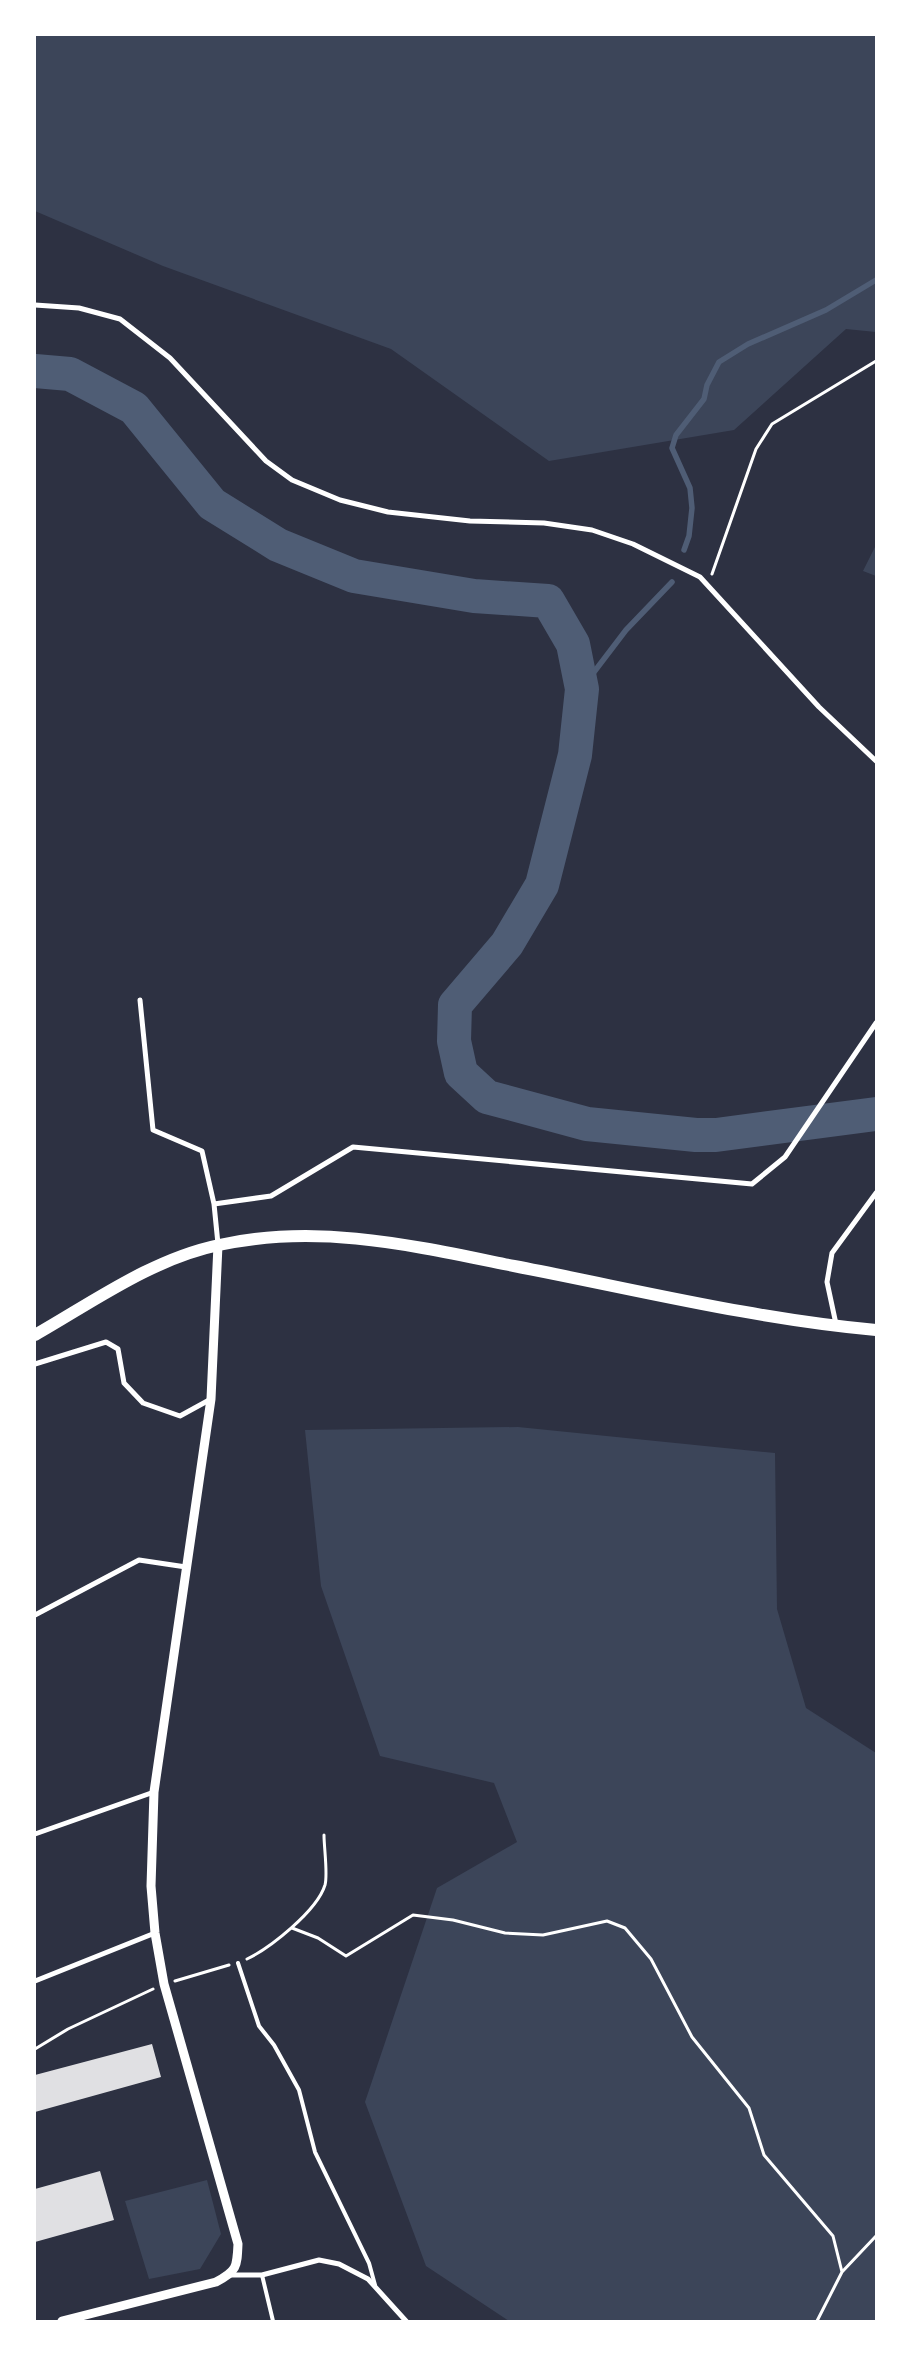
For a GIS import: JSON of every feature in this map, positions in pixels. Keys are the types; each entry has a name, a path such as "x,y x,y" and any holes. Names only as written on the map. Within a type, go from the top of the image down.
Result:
{"main road":[{"path":"35,1336 176,1257 218,1245 282,1235 322,1235 386,1241 737,1310 836,1327 876,1330"}],"street":[{"path":"35,305 79,308 120,319 170,358 266,461 292,480 340,500 388,512 470,521 544,523 592,530 633,544 700,577 819,708 876,761"},
{"path":"62,2321 216,2282 231,2274 237,2265 238,2244 164,1984 155,1932 151,1886 154,1792 211,1399 218,1245 214,1204 202,1151 152,1130 140,1000"},
{"path":"214,1204 271,1196 353,1148 752,1184 785,1157 828,1091 876,1023"},
{"path":"836,1327 827,1282 832,1253 876,1193"},
{"path":"35,1364 106,1342 118,1349 124,1383 143,1404 180,1416 211,1399"},
{"path":"35,1615 139,1560 186,1567"},
{"path":"35,1834 154,1792"},
{"path":"35,1981 155,1932"},
{"path":"231,2274 262,2275 319,2260 339,2264 368,2279 406,2321"}],"lane":[{"path":"238,1963 259,2026 274,2045 299,2090 315,2152 369,2263 375,2287"},
{"path":"262,2275 273,2321"}],"path":[{"path":"708,586 756,449 772,424 876,361"},
{"path":"35,2049 68,2029 164,1984 238,1963 266,1950 292,1928 312,1905 325,1885 324,1835"},
{"path":"292,1928 318,1938 346,1956 413,1915 453,1920 505,1934 543,1935 607,1921 625,1928 651,1959 692,2037 749,2108 764,2155 833,2236 842,2272"},
{"path":"818,2321 842,2272 876,2236"}],"shaded area":[{"path":"35,35 876,35 876,332 846,329 734,430 549,461 391,349 163,266 35,211"},
{"path":"876,545 876,576 863,571"},
{"path":"518,1427 775,1453 777,1609 806,1708 876,1753 876,2321 509,2321 426,2266 365,2102 437,1888 517,1842 494,1783 380,1756 321,1586 305,1430"},
{"path":"207,2180 221,2234 200,2269 149,2279 125,2201"}],"building":[{"path":"152,2044 161,2077 35,2112 35,2075"},
{"path":"100,2171 114,2220 35,2242 35,2189"}],"waterway":[{"path":"684,550 689,536 692,508 690,488 672,448 676,435 704,399 707,385 719,362 748,344 826,310 876,280"},
{"path":"35,371 70,374 134,408 212,504 278,545 354,576 474,596 548,601 573,644 582,689 575,755 542,885 507,944 455,1005 454,1041 461,1073 487,1097 587,1124 696,1135 716,1135 876,1114"},
{"path":"580,678 591,676 626,630 672,582"}]}
